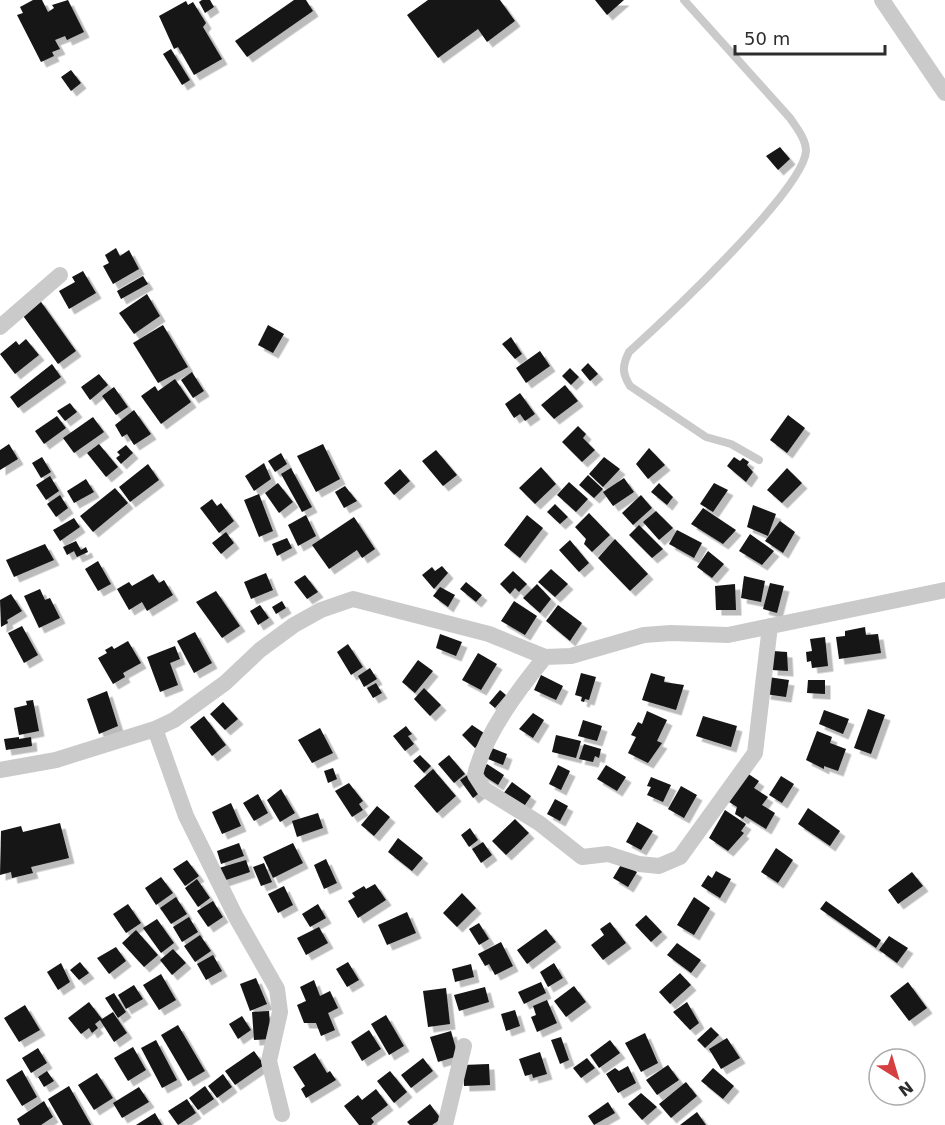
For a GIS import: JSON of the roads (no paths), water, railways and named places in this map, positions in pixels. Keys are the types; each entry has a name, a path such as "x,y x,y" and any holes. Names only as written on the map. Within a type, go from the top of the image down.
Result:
{"street":[{"path":"882,0 945,93"},
{"path":"0,327 60,275"},
{"path":"0,770 56,760 155,729 195,707 260,650 294,625 321,610 353,598 489,634 544,657 571,656 644,635 671,633 728,635 945,590"},
{"path":"544,657 520,688 478,759 475,774 484,789 539,824 582,857 608,854 639,864 658,866 680,857 755,753 770,626"},
{"path":"155,729 186,816 236,917 277,989 280,1012 269,1061 282,1114"},
{"path":"445,1125 464,1046"}],"lane":[{"path":"684,0 790,118 801,135 806,150 800,167 762,217 706,279 628,352 623,364 623,375 630,386 706,437 731,444 759,460"}]}
